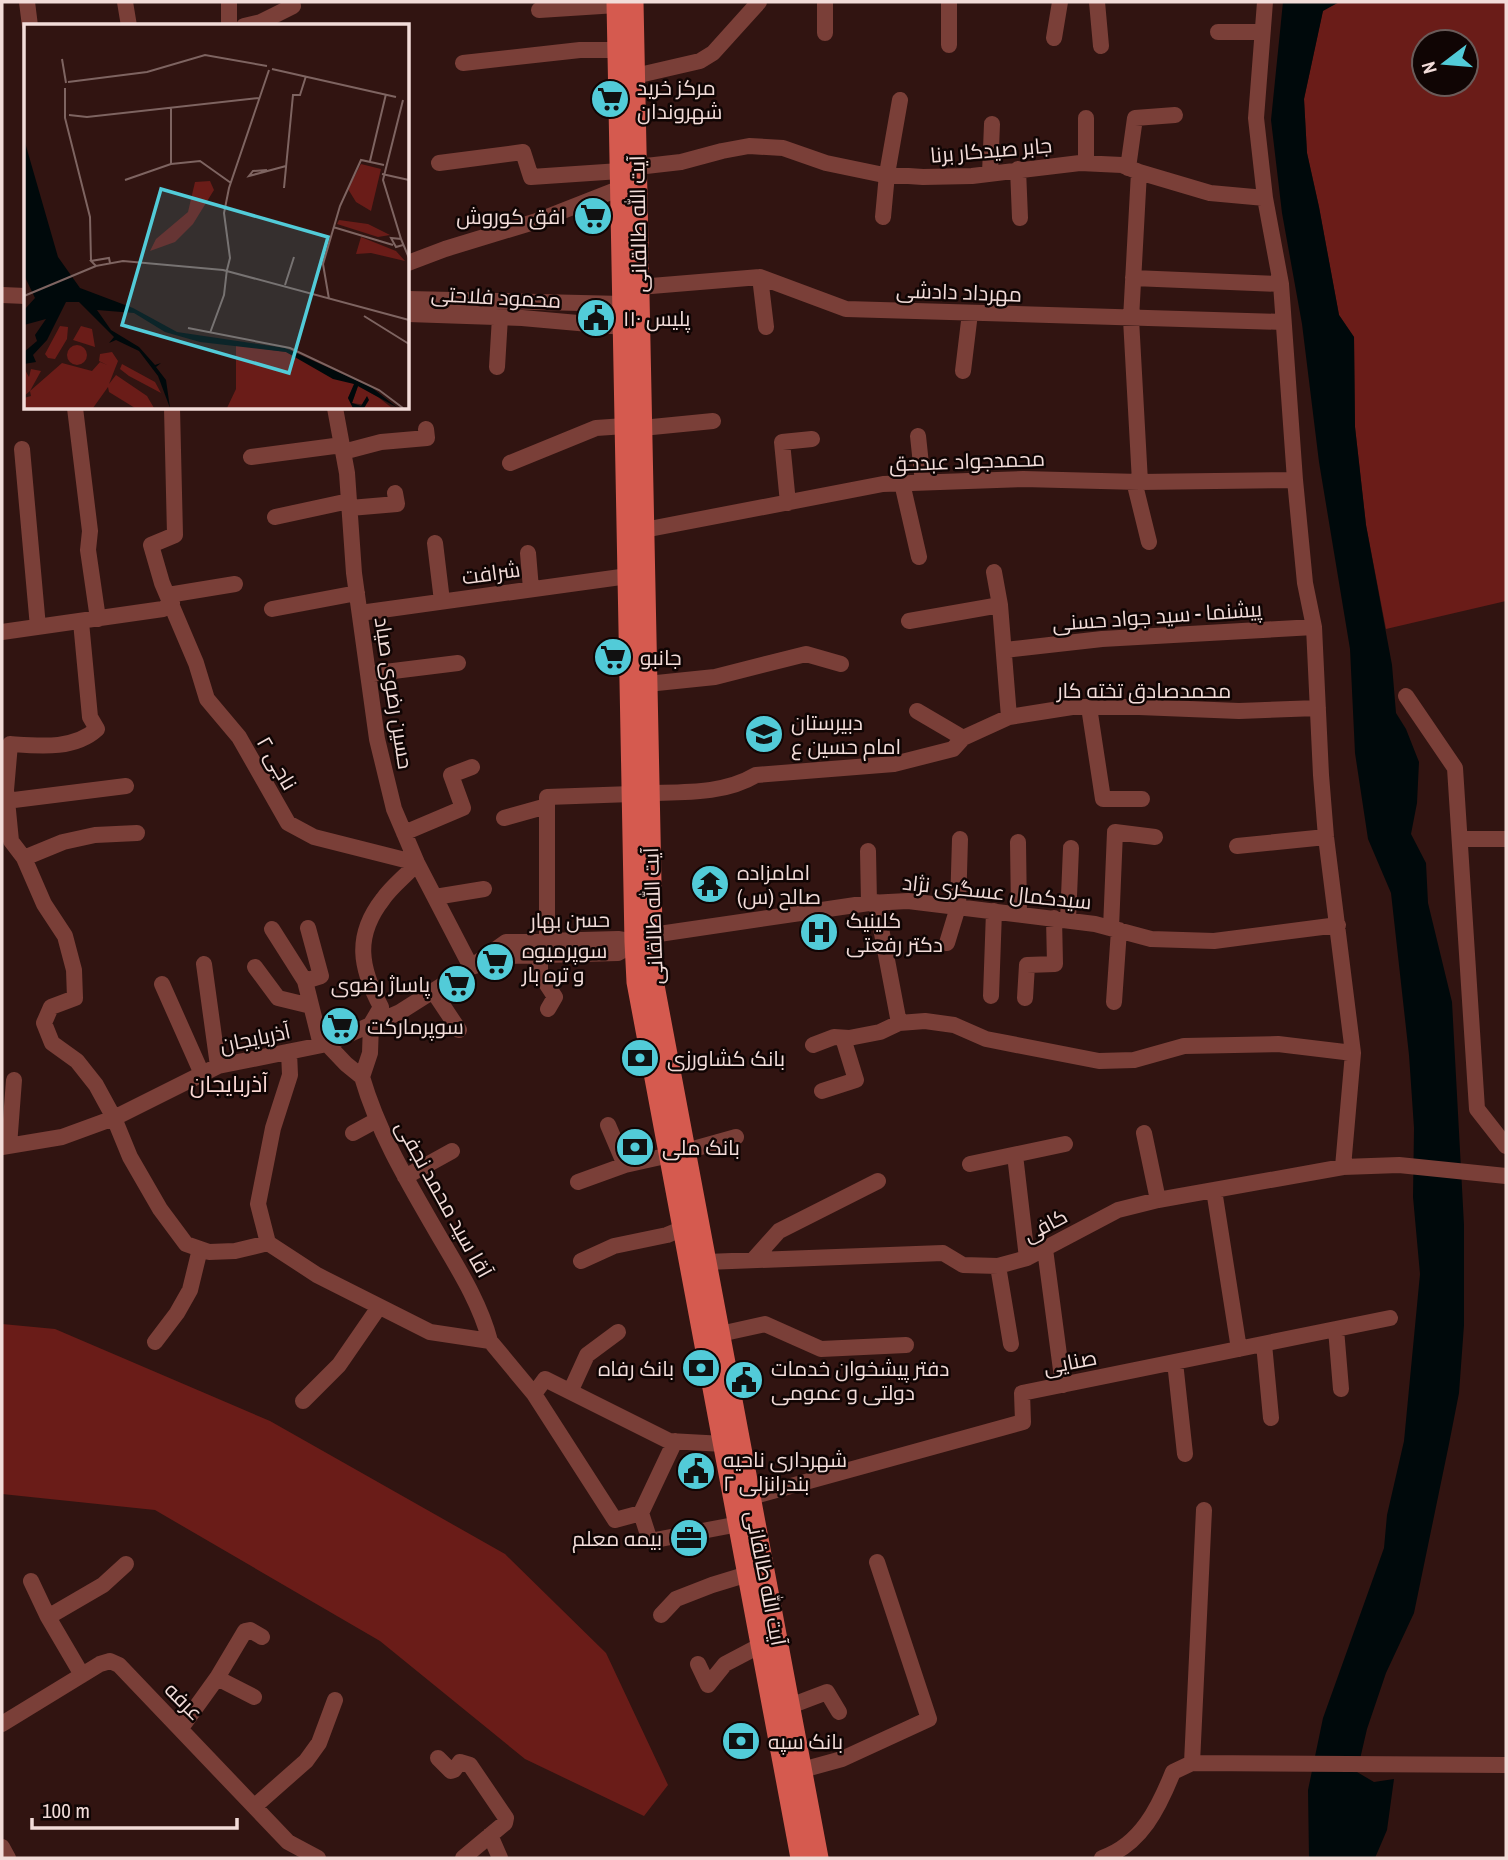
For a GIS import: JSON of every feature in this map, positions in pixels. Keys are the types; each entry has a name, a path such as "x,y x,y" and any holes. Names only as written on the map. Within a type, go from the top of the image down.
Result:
{"main road":[{"name":"آیت الله طالقانی","path":"622,3 635,76 626,175"},
{"name":"آیت الله طالقانی","path":"622,3 618,50 634,299 628,576 640,794 643,938 637,982 706,1262 720,1334 743,1499 790,1706 818,1858"},
{"name":"آیت الله طالقانی","path":"634,299 623,327 644,530 647,684 640,794"},
{"name":"آیت الله طالقانی","path":"678,1153 684,1228 724,1444 743,1499 739,1524 801,1858"}],"street":[{"path":"27,2 30,24"},
{"path":"125,2 129,24"},
{"path":"229,2 229,24"},
{"path":"635,76 701,61 713,53 759,2"},
{"path":"825,2 825,33"},
{"path":"949,2 949,45"},
{"path":"1054,38 1060,2"},
{"path":"1097,2 1101,46"},
{"path":"1265,2 1255,118 1265,198 1281,284 1295,480 1306,583 1314,627 1326,837 1353,1053 1343,1167"},
{"path":"539,10 622,3"},
{"path":"252,24 293,6"},
{"path":"1218,33 1262,33"},
{"path":"463,63 580,50 618,50"},
{"path":"883,217 887,174 900,100"},
{"path":"1149,542 1137,482 1131,319 1135,118 1175,115"},
{"path":"1086,118 1086,163"},
{"path":"990,173 992,124"},
{"name":"جابر صیدکار برنا","path":"626,175 722,150 749,146 783,148 826,163 887,174 923,177 972,176 1086,163 1122,165 1210,194 1265,198"},
{"path":"439,163 523,152 531,177 626,175"},
{"path":"1018,169 1020,218"},
{"path":"410,262 537,221 626,175"},
{"path":"761,277 766,327"},
{"name":"مهرداد دادشی","path":"634,299 761,277 846,309 1283,322"},
{"path":"1133,278 1281,284"},
{"path":"2,295 24,296"},
{"name":"محمود فلاحتی","path":"410,300 500,317 522,310 634,299"},
{"name":"محمود فلاحتی","path":"410,314 439,307 522,310 623,327"},
{"path":"963,371 970,313"},
{"path":"497,367 500,317"},
{"path":"75,410 90,531 88,550 98,619"},
{"name":"ناجی ۲","path":"172,410 175,535 151,545 162,583 207,699 239,737 288,823 314,837 417,863"},
{"name":"حسین رضوی صیاد","path":"335,410 343,449 357,593 377,739 394,809 417,863 471,967"},
{"path":"510,463 596,428 713,421"},
{"path":"251,457 427,438 426,429"},
{"path":"918,436 923,482"},
{"path":"788,503 782,442 812,439"},
{"path":"22,449 38,627"},
{"name":"محمدجواد عبدحق","path":"644,530 883,484 1023,479 1137,482 1295,480"},
{"path":"902,483 919,557"},
{"path":"275,517 349,505 397,504 395,493"},
{"path":"435,542 442,601"},
{"path":"528,553 531,589"},
{"path":"994,572 1000,605 1009,717"},
{"name":"شرافت","path":"360,613 628,576"},
{"path":"2,632 163,609 170,599 235,584"},
{"path":"272,610 357,593"},
{"path":"909,621 1000,605"},
{"path":"81,622 90,717 97,729 89,736 66,743 46,746 10,744 6,801 11,841 24,858 44,904 65,936 74,970 75,998 51,1007 44,1023 52,1043 77,1061 96,1086 114,1118 130,1157 171,1226 186,1244 209,1252 235,1251 268,1243"},
{"name":"پیشنما - سید جواد حسنی","path":"1004,650 1102,639 1314,627"},
{"path":"647,684 715,677 806,654 841,664"},
{"path":"369,674 458,663"},
{"path":"1406,696 1455,768 1477,1109 1506,1146"},
{"name":"محمدصادق تخته کار","path":"547,806 547,797 710,790 742,783 756,775 894,764 953,749 963,738 1009,717 1072,707 1238,711 1318,708"},
{"path":"1089,707 1103,799 1142,799"},
{"path":"917,711 963,738"},
{"path":"404,833 463,808 451,775 472,767"},
{"path":"6,801 126,786"},
{"path":"505,818 547,806 540,974 555,997 548,1009"},
{"path":"1114,1002 1115,832 1155,836"},
{"path":"24,858 63,842 95,835 137,833"},
{"path":"1237,846 1326,837"},
{"path":"947,943 958,907 960,839"},
{"path":"1460,839 1506,839"},
{"path":"1018,842 1018,914"},
{"path":"1025,998 1027,965 1055,964 1071,848"},
{"path":"868,851 872,903 899,1023"},
{"path":"272,929 306,981 324,1044 362,1077 370,1053 372,1024 381,1007 362,957 363,936 382,900 417,863"},
{"path":"435,897 484,889"},
{"name":"سیدکمال عسگری نژاد","path":"643,938 872,903 908,901 1061,919 1151,939 1214,941 1338,925"},
{"path":"991,996 994,911"},
{"path":"306,981 321,975 308,928"},
{"name":"حسن بهار","path":"471,967 506,942 543,948 643,938"},
{"path":"204,964 218,1066"},
{"path":"255,967 278,998 311,1006"},
{"name":"آذربایجان","path":"5,1147 62,1137 114,1118 218,1066 324,1044 400,1012 471,967"},
{"path":"162,984 202,1074"},
{"path":"433,991 459,1030"},
{"path":"813,1045 834,1037 880,1032 899,1023 925,1021 954,1025 986,1039 1099,1061 1134,1060 1184,1046 1278,1044 1353,1053"},
{"path":"822,1091 856,1080 844,1038"},
{"path":"289,1052 290,1075 268,1149 258,1204 268,1243 309,1270 430,1332 489,1341 534,1394 615,1520 640,1513"},
{"name":"آقا سید محمد نجفی","path":"362,1077 377,1120 405,1177 472,1293 485,1322 489,1341"},
{"path":"5,1147 15,1080"},
{"path":"353,1133 377,1120"},
{"path":"608,1125 625,1165"},
{"path":"1144,1133 1158,1200"},
{"path":"578,1182 625,1165 736,1137"},
{"path":"970,1164 1065,1144"},
{"path":"405,1177 452,1151"},
{"path":"1015,1155 1027,1258"},
{"name":"کافی","path":"706,1262 943,1253 963,1265 998,1266 1027,1258 1118,1210 1158,1200 1343,1167 1399,1165 1506,1176"},
{"path":"753,1260 779,1231 878,1181"},
{"path":"1214,1191 1239,1349"},
{"path":"581,1261 614,1246 667,1235 684,1228"},
{"path":"155,1342 190,1290 200,1249"},
{"path":"1045,1249 1063,1385"},
{"path":"998,1266 1011,1344"},
{"path":"303,1401 339,1365 379,1307"},
{"name":"صنایی","path":"743,1499 1023,1422 1022,1393 1390,1318"},
{"path":"720,1334 765,1324 821,1349 906,1345"},
{"path":"1336,1329 1341,1389"},
{"path":"571,1390 587,1355 618,1332"},
{"path":"1264,1344 1271,1418"},
{"path":"1175,1362 1185,1454"},
{"path":"534,1394 545,1379 669,1441 724,1444"},
{"path":"675,1441 640,1513 650,1541 739,1524"},
{"path":"1192,1763 1204,1510"},
{"path":"802,1770 842,1759 929,1720 877,1562"},
{"path":"48,1617 103,1585 126,1564"},
{"path":"662,1615 677,1599 748,1574"},
{"path":"31,1581 48,1617 82,1675"},
{"path":"181,1728 217,1678 245,1631 250,1630 262,1637"},
{"path":"698,1664 708,1685 725,1664 761,1646"},
{"name":"عرفه","path":"2,1724 110,1661 119,1665 181,1728 288,1842 318,1858"},
{"path":"217,1678 254,1697"},
{"path":"790,1706 827,1692 839,1712"},
{"path":"254,1805 306,1761 319,1743 335,1700"},
{"path":"438,1758 451,1771 460,1762 464,1761 470,1765 506,1818 505,1823 463,1858"},
{"path":"1102,1858 1112,1855 1150,1822 1162,1801 1173,1772 1192,1763 1506,1765"},
{"path":"490,1835 500,1858"}],"shaded area":[{"path":"1283,2 1339,2 1323,11 1304,99 1307,153 1339,315 1354,337 1355,427 1366,525 1392,665 1396,713 1406,729 1419,762 1417,803 1411,834 1426,863 1428,903 1452,1002 1464,1225 1464,1325 1459,1393 1414,1613 1386,1673 1367,1729 1357,1772 1374,1782 1394,1779 1387,1830 1375,1858 1309,1858 1308,1790 1323,1718 1384,1548 1387,1515 1404,1441 1420,1274 1413,1197 1414,1128 1409,1055 1391,893 1368,839 1355,753 1350,649 1319,462 1302,324 1282,213 1271,120"},
{"path":"1340,2 1506,2 1506,601 1386,629 1366,525 1355,427 1354,337 1339,315 1307,153 1304,99 1323,10"},
{"path":"2,1324 55,1329 270,1421 505,1554 606,1653 668,1785 644,1816 525,1759 380,1641 155,1510 2,1494"}],"place":[{"name":"مرکز خرید شهروندان","path":"610,99"},
{"name":"افق کوروش","path":"593,216"},
{"name":"پلیس ۱۱۰","path":"596,318"},
{"name":"جانبو","path":"613,657"},
{"name":"دبیرستان امام حسین ع","path":"764,734"},
{"name":"امامزاده صالح (س)","path":"710,884"},
{"name":"کلینیک دکتر رفعتی","path":"819,932"},
{"name":"سوپرمیوه و تره بار","path":"495,962"},
{"name":"پاساژ رضوی","path":"457,984"},
{"name":"سوپرمارکت","path":"340,1026"},
{"name":"بانک کشاورزی","path":"640,1058"},
{"name":"بانک ملی","path":"635,1147"},
{"name":"بانک رفاه","path":"701,1368"},
{"name":"دفتر پیشخوان خدمات دولتی و عمومی","path":"744,1380"},
{"name":"شهرداری ناحیه ۲ بندرانزلی","path":"696,1471"},
{"name":"بیمه معلم","path":"689,1538"},
{"name":"بانک سپه","path":"741,1741"}],"district":[{"name":"آذربایجان","path":"229,1083"}]}
